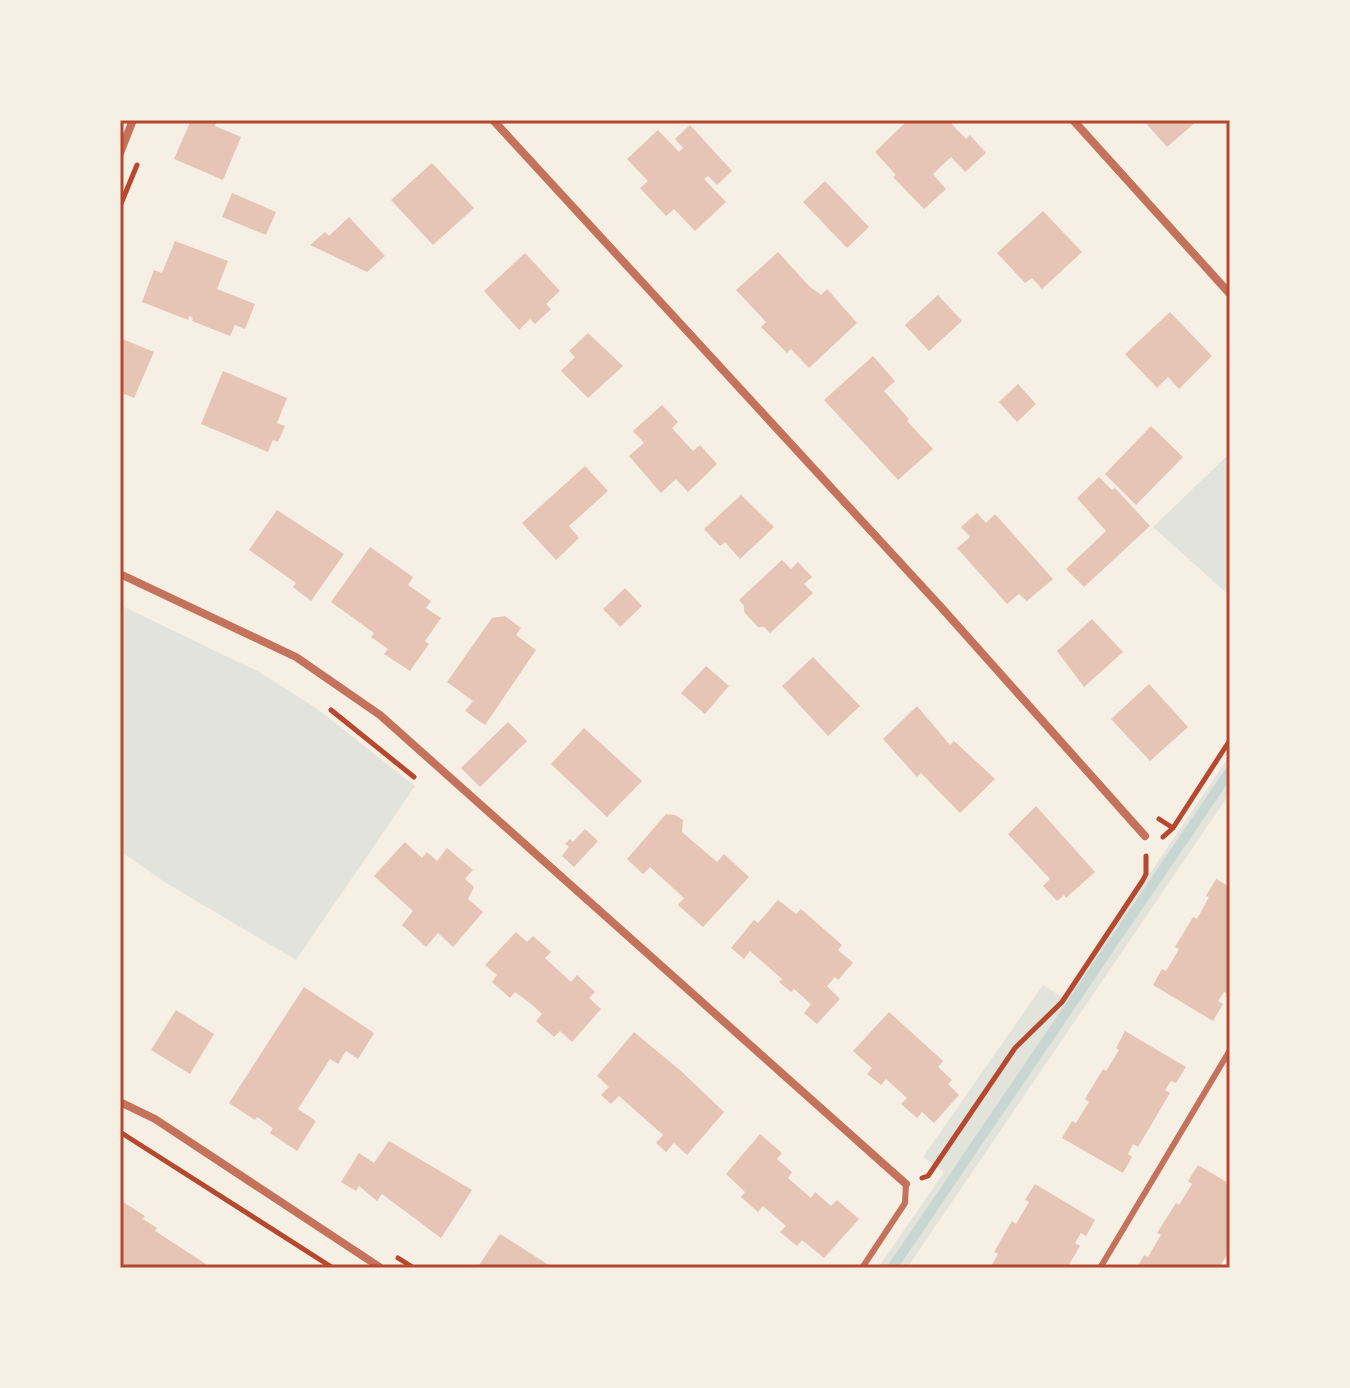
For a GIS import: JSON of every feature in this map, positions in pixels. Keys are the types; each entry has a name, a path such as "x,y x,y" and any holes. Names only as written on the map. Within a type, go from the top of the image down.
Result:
{"street":[{"path":"120,153 133,120"},
{"path":"493,120 940,606 1145,836"},
{"path":"1073,120 1230,294"},
{"path":"120,574 296,657 380,715 906,1184"},
{"path":"120,1102 155,1119 381,1268"}],"lane":[{"path":"1100,1268 1230,1050"},
{"path":"862,1268 905,1203 906,1184"}],"path":[{"path":"325,705 418,781"},
{"path":"1145,836 1158,839 1166,836 1230,740"},
{"path":"906,1184 928,1176 1015,1048 1062,1002 1143,880 1146,856 1158,839"},
{"path":"120,1132 333,1268"}],"shaded area":[{"path":"1230,453 1230,596 1153,527"},
{"path":"120,605 259,672 316,708 415,786 296,960 166,883 120,851"},
{"path":"1230,755 1230,793 907,1268 878,1268 944,1172 923,1157 1043,985 1065,999"}],"building":[{"path":"191,120 217,120 215,126 241,137 223,180 174,159"},
{"path":"908,120 948,120 966,139 970,135 986,153 965,172 951,157 933,174 946,189 924,209 893,177 896,175 875,152"},
{"path":"1143,120 1198,120 1167,147"},
{"path":"690,125 732,171 717,185 708,176 704,179 726,202 695,231 674,209 666,216 640,188 648,181 627,159 658,130 679,152 683,148 675,139"},
{"path":"432,163 474,208 433,245 391,200"},
{"path":"825,181 869,227 847,248 803,202"},
{"path":"232,193 276,212 266,235 222,217"},
{"path":"1043,211 1082,252 1042,289 1032,278 1025,283 997,253"},
{"path":"349,217 385,256 367,272 310,245 325,232 329,236"},
{"path":"175,241 228,261 217,289 255,304 245,329 235,325 230,336 192,321 193,318 189,316 188,320 142,302 154,270 162,273"},
{"path":"778,252 809,286 821,295 827,289 857,323 809,368 791,349 787,353 761,327 766,322 736,290"},
{"path":"525,253 560,291 546,304 551,309 535,324 530,319 519,330 484,291"},
{"path":"938,295 962,321 929,351 905,325"},
{"path":"1170,312 1212,356 1179,389 1168,377 1157,388 1125,354"},
{"path":"588,333 623,366 588,398 561,371 575,357 569,351"},
{"path":"120,338 154,352 134,398 120,392"},
{"path":"873,356 895,381 884,391 933,449 898,480 824,400"},
{"path":"223,371 287,398 277,423 285,426 278,442 273,440 268,452 201,424"},
{"path":"1018,384 1036,404 1017,422 999,402"},
{"path":"662,405 678,422 672,428 693,451 700,445 717,464 688,492 676,479 661,493 629,456 644,443 633,431"},
{"path":"1151,426 1183,457 1136,505 1105,474"},
{"path":"585,466 608,491 569,526 579,538 556,560 522,523"},
{"path":"1099,477 1112,490 1115,488 1150,526 1084,587 1066,569 1106,531 1077,498"},
{"path":"741,495 774,527 740,559 725,542 720,546 704,529"},
{"path":"277,510 344,554 311,601 293,587 296,583 249,550"},
{"path":"977,513 986,523 995,514 1053,579 1027,601 1019,594 1007,604 957,548 970,537 961,527"},
{"path":"370,547 413,577 408,585 431,601 426,608 441,618 425,641 429,644 410,671 384,654 388,649 371,637 374,633 331,602"},
{"path":"782,560 791,569 798,562 812,577 804,584 813,593 770,633 764,627 758,627 744,612 739,600"},
{"path":"625,588 642,606 620,627 603,609"},
{"path":"505,616 521,628 516,635 536,650 485,725 465,711 473,701 447,682 492,618"},
{"path":"1092,619 1123,652 1084,687 1057,651"},
{"path":"813,657 860,706 828,736 782,686"},
{"path":"706,666 729,686 705,714 681,693"},
{"path":"1149,684 1188,727 1150,761 1111,719"},
{"path":"917,706 950,745 954,741 995,779 960,813 921,773 917,777 883,739"},
{"path":"508,722 527,741 480,787 461,768"},
{"path":"584,728 642,781 607,817 551,764"},
{"path":"1036,806 1095,872 1066,898 1064,895 1057,901 1043,886 1050,879 1008,834"},
{"path":"666,814 683,820 682,832 717,862 724,854 749,877 703,927 678,905 684,898 650,867 643,874 627,859"},
{"path":"585,829 598,841 574,867 562,856 569,847 565,844 570,839 573,842"},
{"path":"405,842 422,858 427,852 437,861 447,848 473,870 465,879 474,887 468,899 483,912 453,947 438,933 426,947 402,925 413,911 374,876"},
{"path":"1216,879 1230,887 1230,992 1224,992 1218,1001 1223,1004 1213,1021 1153,985 1179,949 1175,947 1193,917 1197,919"},
{"path":"778,900 796,914 801,909 842,945 838,950 853,963 838,980 835,977 827,986 840,999 817,1024 804,1013 811,1004 794,989 791,992 779,982 782,979 750,951 744,959 731,948 754,920 758,923"},
{"path":"516,932 527,942 533,936 551,952 545,958 571,982 577,975 595,992 589,998 601,1009 572,1042 560,1031 554,1037 536,1021 542,1014 530,1003 515,992 510,998 492,982 497,975 485,965"},
{"path":"304,987 374,1033 358,1059 346,1051 338,1064 330,1059 298,1109 316,1121 297,1151 270,1133 273,1128 229,1103"},
{"path":"176,1010 214,1034 190,1074 151,1050"},
{"path":"889,1012 943,1061 938,1067 952,1080 948,1084 959,1095 934,1123 922,1112 917,1118 901,1104 907,1098 886,1079 881,1085 867,1074 872,1068 853,1051"},
{"path":"1125,1031 1186,1067 1176,1083 1171,1081 1165,1090 1170,1093 1138,1147 1133,1144 1128,1154 1132,1157 1123,1173 1062,1138 1089,1102 1085,1099 1119,1050 1116,1048"},
{"path":"634,1032 724,1112 687,1155 674,1143 666,1152 656,1143 663,1135 619,1096 611,1104 601,1095 609,1087 597,1076"},
{"path":"760,1134 782,1153 777,1159 792,1172 788,1178 811,1198 815,1192 831,1206 837,1200 859,1219 824,1258 802,1240 797,1246 780,1232 786,1226 763,1206 758,1212 741,1197 745,1192 726,1174"},
{"path":"389,1141 472,1190 441,1238 382,1194 377,1201 359,1186 356,1191 341,1182 359,1153 374,1163"},
{"path":"1198,1165 1230,1184 1230,1249 1227,1255 1219,1268 1137,1268 1144,1255 1148,1257 1161,1235 1157,1233 1192,1184 1188,1181"},
{"path":"1035,1184 1095,1220 1086,1236 1081,1233 1075,1243 1080,1246 1067,1268 990,1268 998,1254 994,1252 1012,1221 1016,1224"},
{"path":"120,1200 145,1216 143,1219 157,1228 155,1231 212,1268 120,1268"},
{"path":"500,1234 544,1262 553,1268 477,1268"}],"waterway":[{"path":"892,1268 1230,771"}]}
